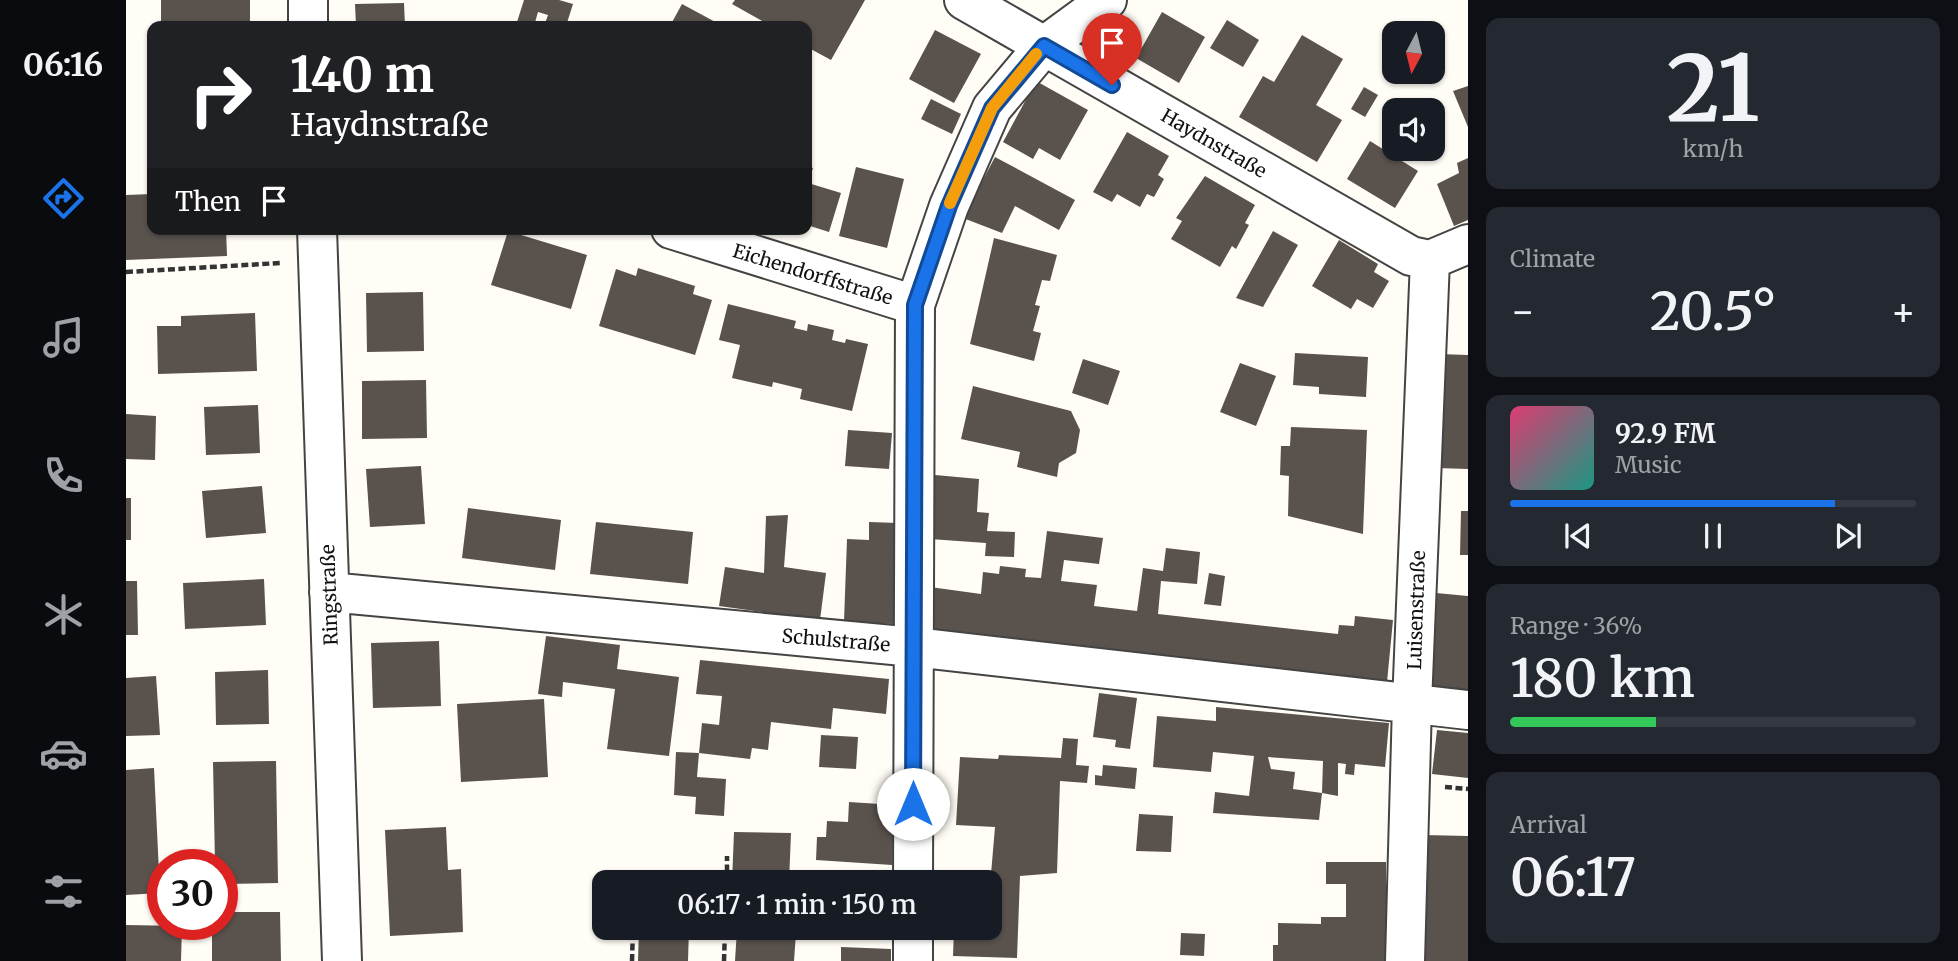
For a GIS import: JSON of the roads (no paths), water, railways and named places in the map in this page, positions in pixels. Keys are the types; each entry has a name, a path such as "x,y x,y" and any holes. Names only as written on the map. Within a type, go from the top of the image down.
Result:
{"street":[{"path":"307,0 308,21"},
{"name":"Haydnstraße","path":"964,0 1411,256 1430,260"},
{"path":"913,870 915,305 949,206 992,108 1044,46 1107,0"},
{"name":"Eichendorffstraße","path":"690,235 915,305"},
{"path":"1430,260 1468,244"},
{"name":"Ringstraße","path":"318,245 342,961"},
{"name":"Luisenstraße","path":"1405,961 1412,704 1430,260"},
{"name":"Schulstraße","path":"329,592 914,647 1468,710"},
{"path":"913,940 913,961"}]}
